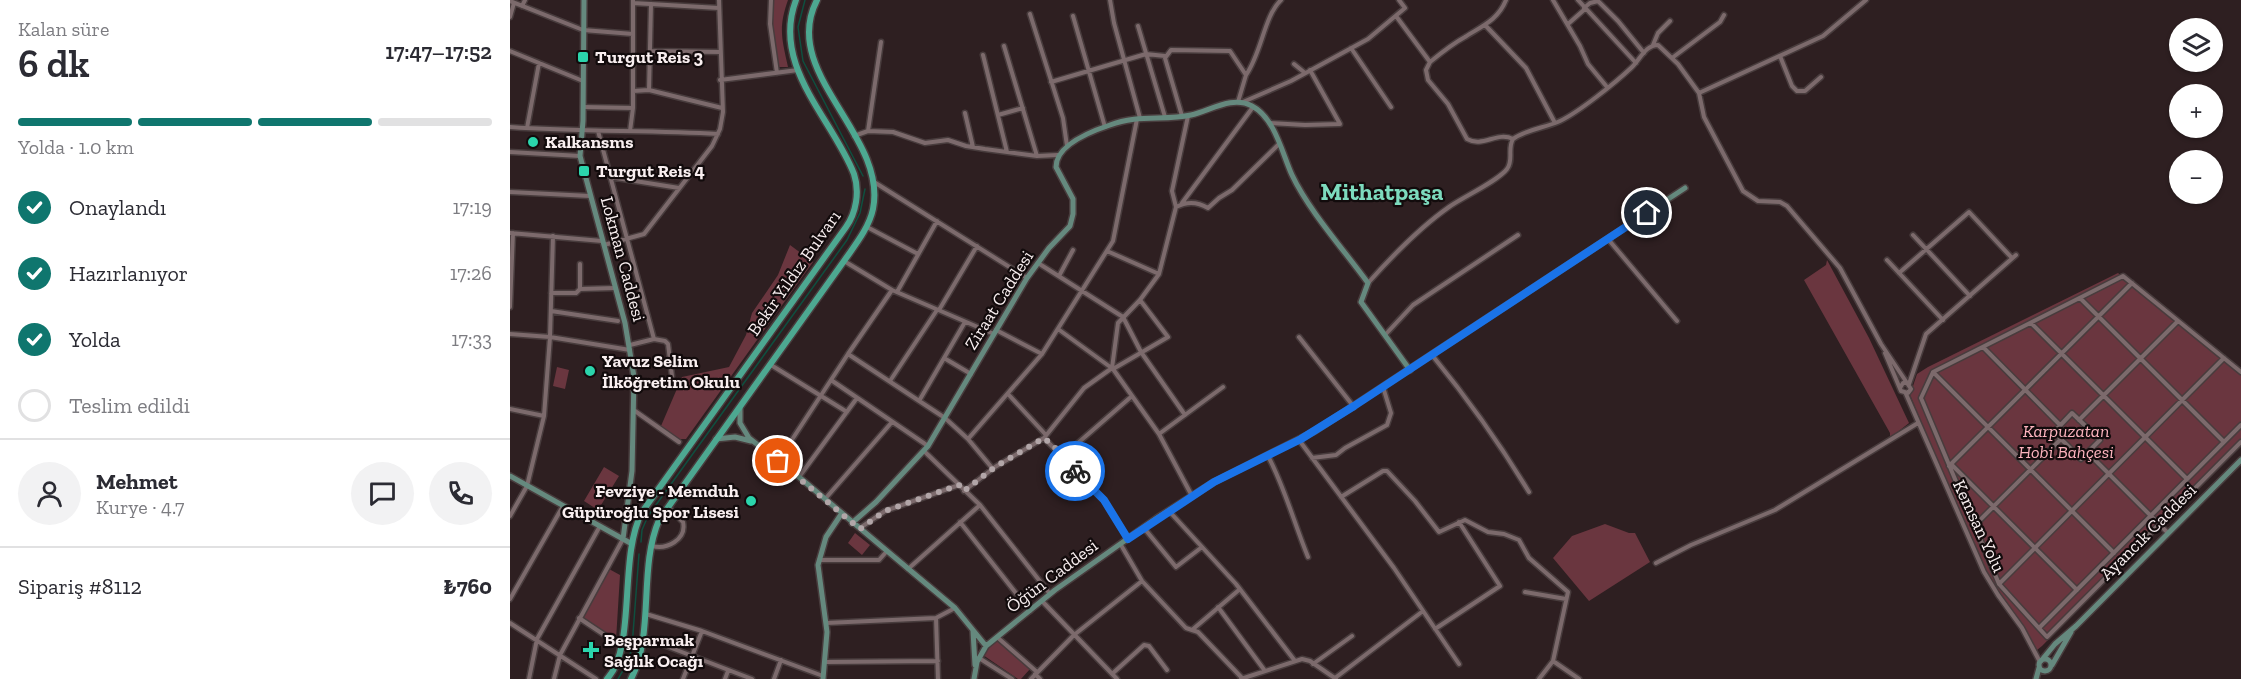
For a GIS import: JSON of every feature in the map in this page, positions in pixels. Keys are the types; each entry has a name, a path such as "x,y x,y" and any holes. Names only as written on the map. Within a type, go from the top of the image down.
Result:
{"main road":[{"name":"Bekir Yıldız Bulvarı","path":"607,679 616,666 622,646 632,544 642,512 846,228 853,214 856,191 854,174 798,70 790,31 796,0"},
{"name":"Bekir Yıldız Bulvarı","path":"631,679 639,659 651,546 658,520 844,261 867,227 873,207 872,171 819,72 812,51 809,22 817,0"}],"street":[{"path":"522,6 525,0"},
{"name":"Lokman Caddesi","path":"584,0 580,156 630,347 634,411 632,471 623,539"},
{"path":"510,307 512,233 603,243 644,234 712,146 718,134 722,108 719,0"},
{"path":"771,0 770,24 777,73"},
{"path":"968,439 1042,354 1113,241 1139,118 1110,0"},
{"path":"1240,102 1246,75 1258,55 1273,10 1281,0"},
{"path":"854,136 868,130 898,133 925,143 948,140 973,147 1007,152 1037,156 1058,155 1067,146 1105,127 1139,118 1185,116 1240,102 1279,87 1368,39 1405,8 1399,0"},
{"path":"1506,0 1497,16 1453,44 1430,62 1426,70 1428,80 1448,104 1467,139 1479,142 1502,136 1513,139"},
{"path":"1552,0 1588,64 1607,87"},
{"path":"1578,0 1636,63"},
{"path":"1699,93 1823,36 1866,0"},
{"path":"1568,25 1590,3 1598,1 1644,52"},
{"path":"510,17 512,2 583,30 633,34"},
{"path":"630,131 633,108 633,2 719,8"},
{"path":"649,90 651,4"},
{"path":"1030,14 1063,118 1067,146"},
{"path":"1672,58 1720,21 1724,15"},
{"path":"1073,16 1105,127"},
{"path":"1396,16 1430,62"},
{"path":"1410,370 1361,302 1368,283 1431,220 1504,172 1511,162 1509,148 1513,139 1573,114 1636,63 1653,45 1658,33 1670,21"},
{"path":"1485,25 1526,68 1555,123"},
{"path":"1138,26 1165,117"},
{"path":"868,130 881,42"},
{"path":"1653,45 1660,46 1672,58 1699,93 1704,117 1743,192 1758,201 1780,202 1787,206 1840,268 1881,344 1901,392 1906,394 1911,389 1881,344"},
{"path":"1004,46 1037,156"},
{"path":"1351,48 1390,107"},
{"path":"1051,82 1146,54 1165,56 1173,50 1230,51 1246,75"},
{"path":"510,51 583,81"},
{"path":"650,51 720,52"},
{"path":"983,55 1007,152"},
{"path":"1113,369 1117,326 1159,274 1176,207 1172,191 1185,116 1165,56"},
{"path":"1780,56 1795,90 1805,91 1821,77"},
{"path":"526,128 539,63"},
{"path":"1294,64 1305,73"},
{"path":"720,80 798,70"},
{"path":"1269,123 1340,124 1310,70"},
{"path":"633,91 649,90 722,108"},
{"path":"1240,102 1254,106 1269,123 1300,189 1368,283"},
{"path":"1176,207 1182,203 1254,106"},
{"path":"583,107 633,108"},
{"path":"998,115 1023,108"},
{"path":"965,113 973,147"},
{"path":"510,127 580,132 718,134"},
{"path":"598,132 654,339"},
{"path":"1182,203 1197,203 1208,208 1218,198 1232,190 1279,144"},
{"path":"510,152 580,156"},
{"name":"Ziraat Caddesi","path":"852,523 876,502 925,448 1027,278 1068,229 1073,214 1072,194 1056,166 1058,155"},
{"path":"610,177 679,188"},
{"path":"874,182 1027,278"},
{"name":"Öğün Caddesi","path":"974,679 975,668 986,646 1050,594 1128,539 1192,496 1238,469 1299,440 1354,406 1685,188"},
{"path":"510,192 590,196"},
{"path":"1899,273 1969,212 2014,256 1926,334 1908,383"},
{"path":"778,461 848,354 894,291 937,221"},
{"path":"867,227 918,254"},
{"path":"1385,335 1413,305 1518,235"},
{"path":"1913,235 1970,296"},
{"path":"510,516 527,486 544,416 550,338 553,236"},
{"path":"1608,238 1677,321"},
{"path":"890,381 938,310 977,246"},
{"path":"1058,277 1072,250"},
{"path":"1107,251 1159,274"},
{"path":"1887,260 1942,320"},
{"path":"844,261 894,291 965,322 995,332 1042,354"},
{"path":"1038,263 1123,317 1141,352 1185,415"},
{"path":"580,264 580,289"},
{"path":"2241,372 2123,276 1933,372 1921,398 1999,584 2047,637 2241,442"},
{"path":"1950,465 2132,283"},
{"path":"551,292 576,293 580,289 615,288"},
{"path":"2080,298 2224,442"},
{"path":"964,491 993,469 1045,436 1084,388 1168,337 1140,300"},
{"path":"551,311 618,321"},
{"path":"2079,420 2178,321"},
{"path":"919,401 965,322"},
{"path":"2031,323 2187,479"},
{"path":"1058,329 1113,369 1159,434 1192,496"},
{"path":"510,334 630,347 654,339 663,339 668,344 672,376"},
{"path":"1299,337 1354,406"},
{"path":"1983,347 2060,425"},
{"path":"848,354 945,418 968,439 993,469"},
{"path":"1432,355 1465,395 1529,492"},
{"path":"944,358 971,374"},
{"path":"1999,584 2224,358"},
{"path":"770,364 847,412"},
{"path":"1933,372 2114,553"},
{"path":"831,380 925,448 980,505 1050,594"},
{"path":"1900,388 1904,383 1908,383"},
{"path":"1159,434 1223,387"},
{"path":"1312,458 1336,455 1387,425 1391,419 1391,413 1383,387"},
{"path":"1008,394 1081,478 1104,500 1128,539"},
{"name":"Kemsan Yolu","path":"1906,394 1984,572 2022,628 2040,663"},
{"path":"1063,456 1132,396"},
{"path":"799,477 857,398"},
{"path":"740,406 739,419 742,428 753,441 955,608 986,646"},
{"path":"510,409 544,416"},
{"path":"634,411 679,442"},
{"path":"2072,413 2079,420 2100,440 2081,459 2054,432 2072,413"},
{"path":"825,499 892,422"},
{"path":"1656,563 1691,545 1774,510 1918,423"},
{"path":"2038,628 2241,425"},
{"path":"716,439 735,437 753,441"},
{"path":"1974,526 2061,439"},
{"path":"1299,440 1459,664"},
{"path":"2087,452 2168,533"},
{"path":"2212,454 2220,463"},
{"path":"1268,456 1308,557"},
{"name":"Ayancık Caddesi","path":"2036,679 2040,663 2055,644 2076,626 2241,460"},
{"path":"1950,465 2077,590"},
{"path":"1341,497 1383,471 1387,471 1415,501 1439,532 1459,522 1467,521 1488,532 1504,534 1519,540 1529,558 1568,592 1553,661 1539,679"},
{"path":"510,476 632,544"},
{"path":"860,529 885,511 959,485"},
{"path":"908,569 980,505"},
{"path":"510,599 563,506"},
{"path":"651,546 662,548 673,544 684,529 683,522 668,507"},
{"path":"1169,511 1240,589 1295,661"},
{"path":"644,614 702,631 823,677 826,662 825,623 818,577 819,560 826,537 842,513"},
{"path":"960,522 1030,610"},
{"path":"1436,629 1500,586 1459,522"},
{"path":"529,679 537,639 600,526"},
{"path":"1144,528 1176,567 1202,547"},
{"path":"554,679 560,655 623,539"},
{"path":"1120,545 1142,581 1186,628 1198,632 1241,679 1305,659 1336,679 1423,611"},
{"path":"819,560 879,560 887,551"},
{"path":"2089,578 2097,586"},
{"path":"1031,679 1074,635 1142,581"},
{"path":"1192,630 1240,589"},
{"path":"1526,592 1566,599"},
{"path":"1042,601 1117,679"},
{"path":"1218,607 1265,671"},
{"path":"825,623 936,618 955,608"},
{"path":"579,618 622,646"},
{"path":"936,618 938,679"},
{"path":"510,623 596,679"},
{"name":"Ayancık Caddesi","path":"2048,679 2051,667 2076,626"},
{"path":"683,679 702,631"},
{"path":"974,631 975,668"},
{"path":"1313,664 1352,636"},
{"path":"642,637 752,679"},
{"path":"997,637 1040,679"},
{"path":"1112,674 1144,645 1149,646 1167,670"},
{"path":"979,658 1011,679"},
{"path":"2047,659 2051,667 2044,671 2040,663 2047,659"},
{"path":"774,679 781,660"},
{"path":"826,662 938,661"},
{"path":"1553,661 1579,679"},
{"path":"725,679 728,671"}],"green space":[{"path":"772,0 788,0 782,34 788,67 778,67 771,43"},
{"path":"790,245 813,262 686,439 677,439 661,426 682,377 729,367 746,335 752,313 778,275"},
{"path":"1827,260 1869,338 1909,423 1890,438 1890,433 1804,280 1826,265"},
{"name":"Karpuzatan Hobi Bahçesi","path":"2118,273 2241,374 2241,445 2042,646 2037,650 2030,649 2024,628 1992,590 1910,395 1917,374 1928,367"},
{"path":"557,367 569,370 565,389 553,386"},
{"path":"604,467 619,476 598,510 584,501"},
{"path":"1605,524 1635,533 1650,562 1589,601 1553,558 1572,536"},
{"path":"855,533 870,545 862,555 848,543"},
{"path":"609,569 620,575 616,640 580,619"},
{"path":"996,640 1030,669 1021,679 983,655"}],"waterway":[{"path":"805,0 798,27 803,61 863,176"},
{"path":"641,542 642,530 648,516 847,240 860,213 865,189"},
{"path":"618,679 628,662 632,647 639,554"}],"way so far":[{"path":"778,461 860,529 885,511 959,485 964,491 995,467 1044,438 1062,454 1075,471"}],"place":[{"name":"Turgut Reis 3","path":"583,57"},
{"name":"Kalkansms","path":"533,142"},
{"name":"Turgut Reis 4","path":"584,171"},
{"name":"Yavuz Selim İlköğretim Okulu","path":"590,371"},
{"name":"Fevziye - Memduh Güpüroğlu Spor Lisesi","path":"751,501"},
{"name":"Beşparmak Sağlık Ocağı","path":"591,650"}],"district":[{"name":"Mithatpaşa","path":"1382,192"}],"route":[{"path":"1075,471 1104,500 1128,539 1214,482 1301,439 1354,406 1647,213"}]}
